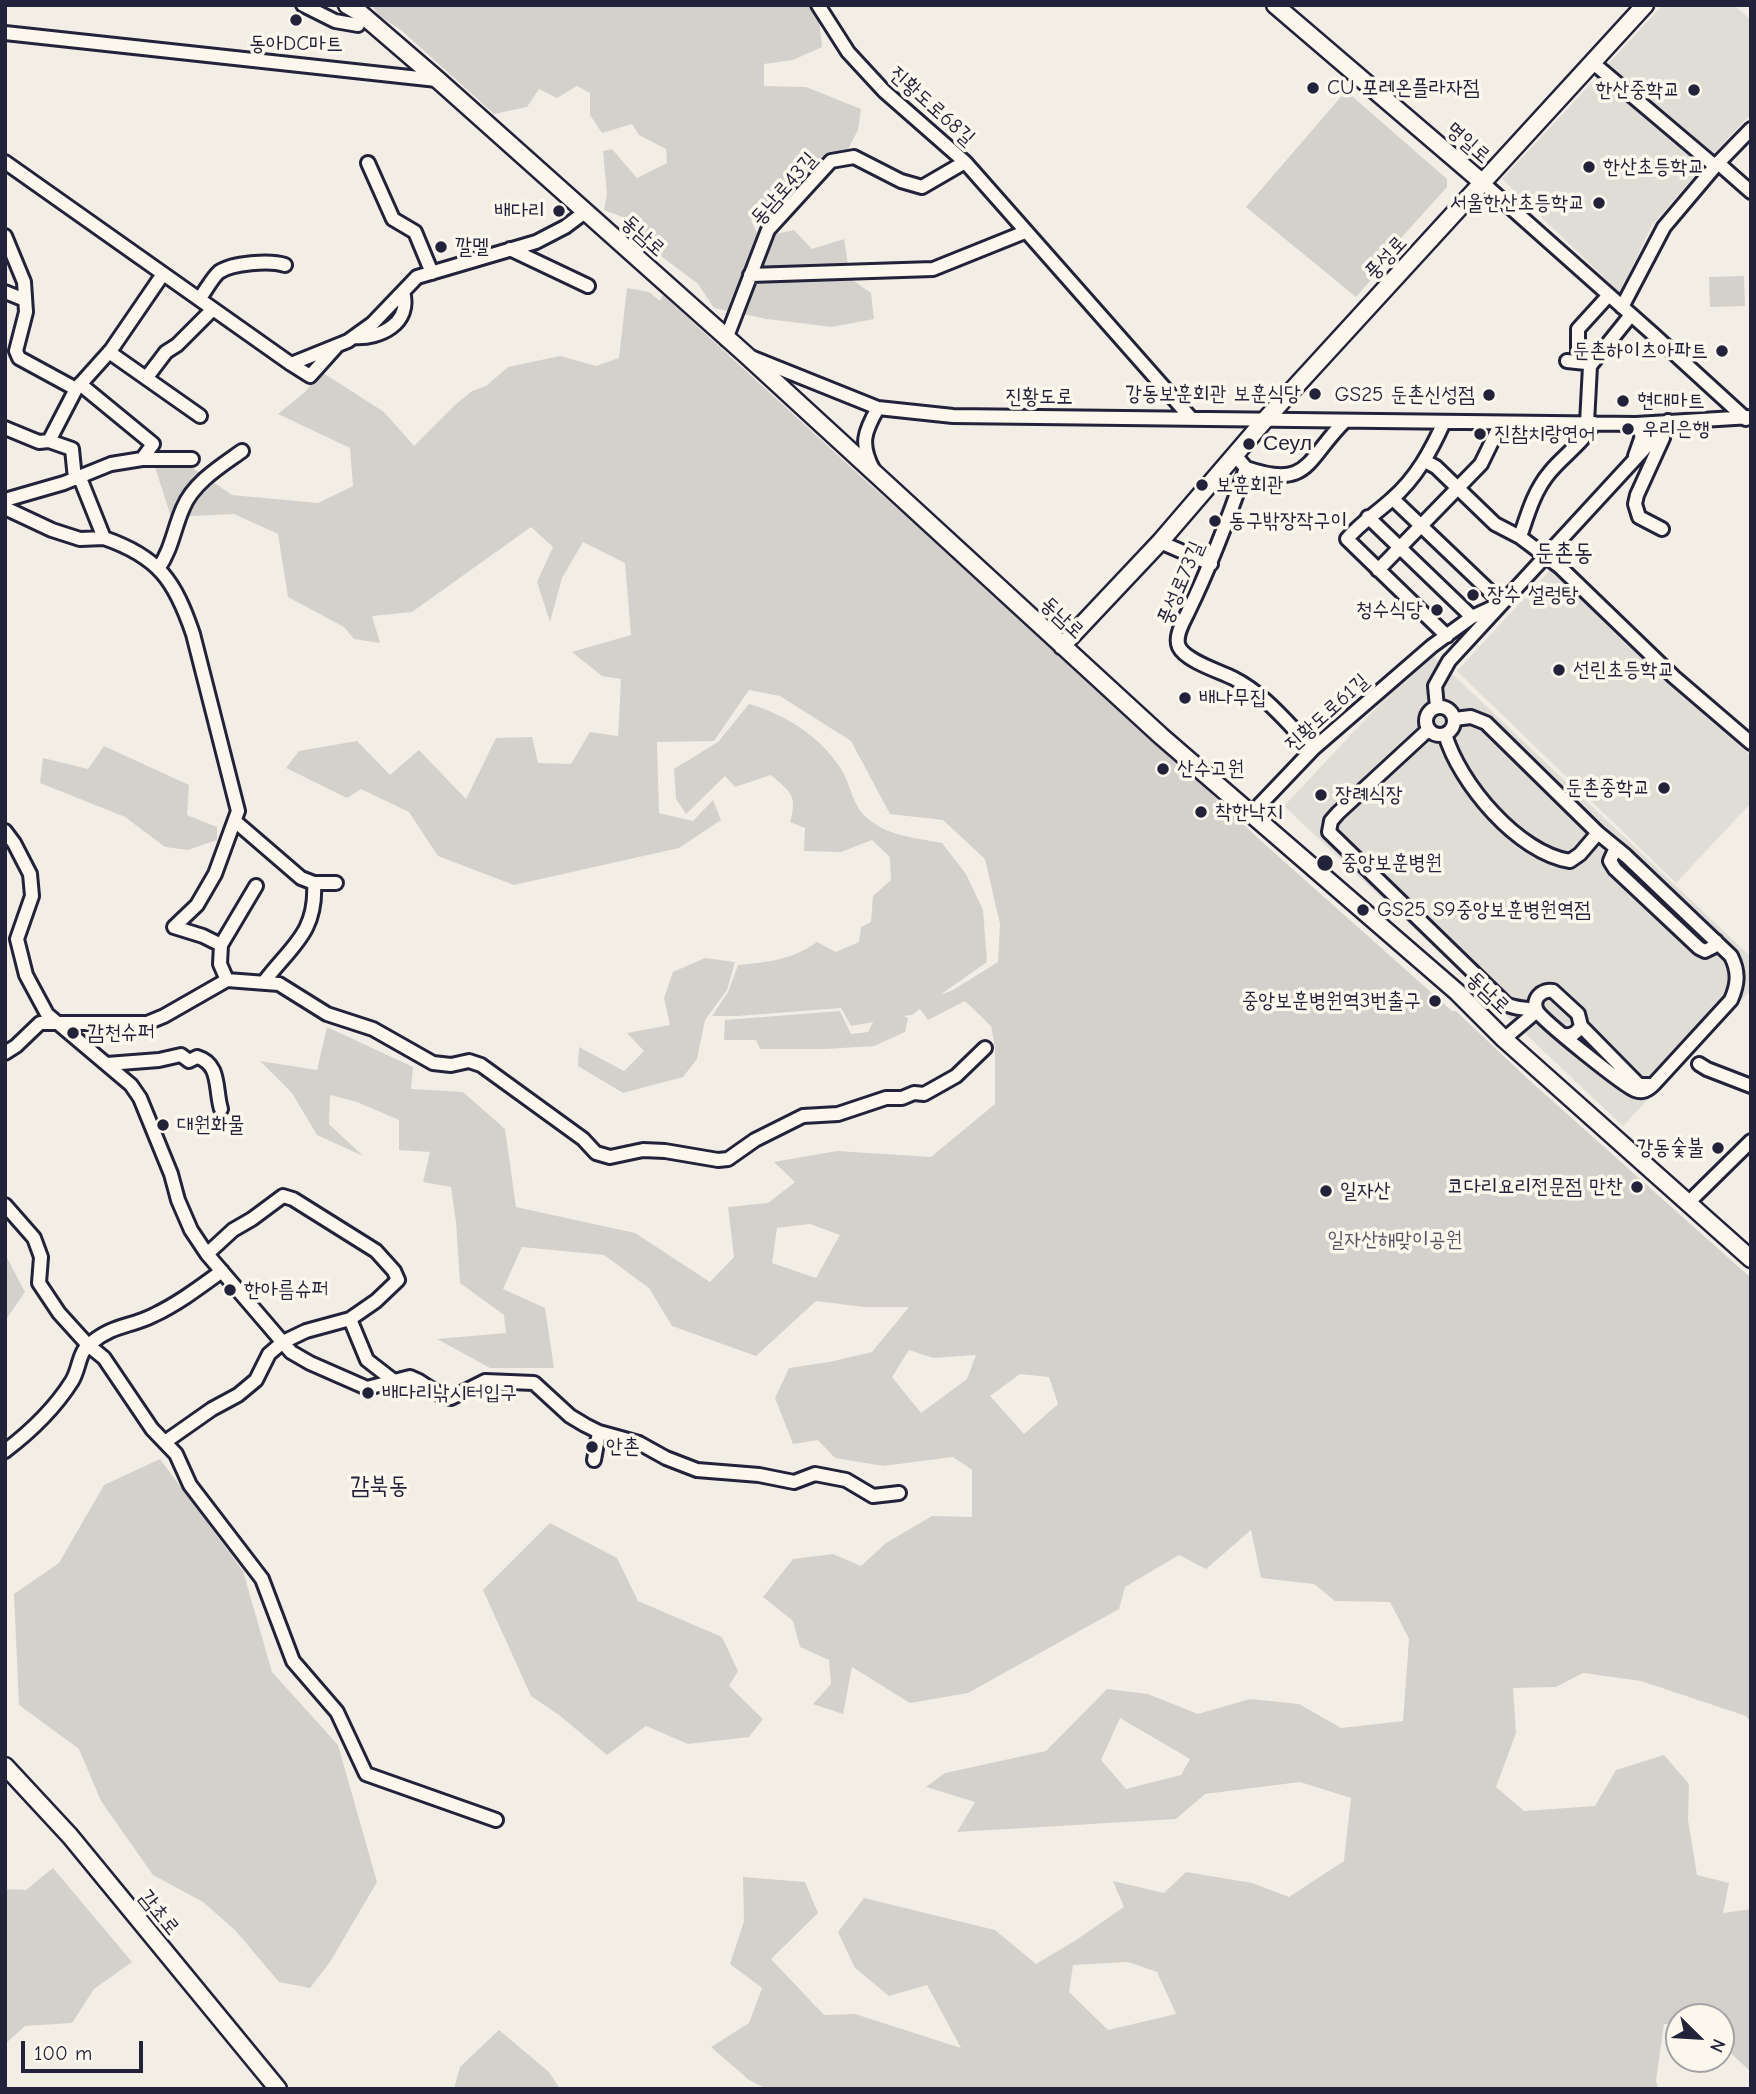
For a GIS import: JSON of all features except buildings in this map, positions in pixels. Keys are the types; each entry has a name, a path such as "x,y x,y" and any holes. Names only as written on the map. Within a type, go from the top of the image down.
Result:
{"main road":[{"name":"동남로","path":"347,5 359,12 438,80 745,354 1161,736 1457,992 1504,1039 1751,1259"},
{"name":"명일로","path":"1275,5 1483,183"},
{"name":"풍성로","path":"1062,646 1645,5"},
{"name":"감초로","path":"5,1766 69,1836 278,2089"}],"street":[{"path":"303,5 335,21 358,24"},
{"name":"진황도로68길","path":"818,5 848,52 884,91 965,162 1190,417"},
{"path":"5,33 438,80"},
{"path":"1592,62 1751,192"},
{"path":"1520,537 1535,492 1551,471 1588,434 1591,423 1588,364 1626,311 1664,227 1717,164 1751,129"},
{"name":"동남로43길","path":"726,339 768,230 831,161 854,157 901,181 922,187 965,162"},
{"path":"5,162 291,364 354,337 373,323 417,277 536,242 565,227 585,212"},
{"path":"368,163 393,219 415,232 432,273"},
{"name":"명일로","path":"1483,183 1748,419"},
{"path":"751,275 933,269 1025,232"},
{"path":"5,236 24,282 26,312 16,351 19,358 78,386 153,444 142,459"},
{"path":"510,249 588,286"},
{"path":"200,299 220,272 256,262 274,261 285,265"},
{"path":"49,441 78,386 109,352 163,274"},
{"path":"5,292 25,300"},
{"path":"1588,364 1578,354 1578,329 1609,295"},
{"path":"147,377 166,352 177,345 213,309"},
{"path":"109,352 200,416"},
{"name":"진황도로","path":"745,354 878,408 953,416 1636,424 1748,419"},
{"path":"1567,361 1588,364"},
{"path":"873,470 863,446 869,422 878,408"},
{"path":"1231,419 1248,440"},
{"path":"1235,455 1246,468 1260,473 1295,475 1305,469 1326,440 1345,421"},
{"name":"진황도로61길","path":"1437,707 1435,686 1449,661 1668,421"},
{"path":"1444,422 1424,461 1393,499 1368,517 1346,539 1447,636"},
{"path":"1378,570 1481,464 1501,423"},
{"path":"1633,462 1642,436 1636,424"},
{"path":"5,428 39,442 49,441 72,449 77,479 104,538"},
{"path":"1659,433 1663,438 1635,504 1639,517 1662,529"},
{"path":"158,569 179,525 183,507 194,490 242,451"},
{"path":"5,500 77,479 111,464 142,459 192,459"},
{"path":"1424,461 1436,467 1495,524 1520,537 1560,567 1674,677 1750,742"},
{"name":"풍성로73길","path":"1246,468 1211,564 1180,628 1177,641 1189,657 1236,679 1264,699 1313,749"},
{"path":"1393,499 1502,603"},
{"path":"5,508 80,540 104,538 130,547 158,569 184,608 238,811 215,874 197,905 174,927 221,945"},
{"path":"1368,517 1472,617"},
{"path":"1160,541 1211,564"},
{"name":"진황도로61길","path":"1252,813 1313,749 1432,646 1472,617 1502,603"},
{"path":"1432,646 1449,661"},
{"path":"1437,707 1450,711 1454,719 1452,728 1445,734 1436,735 1428,730 1426,716 1437,707"},
{"path":"1428,730 1338,813 1329,825 1329,832 1506,1004 1518,1009 1537,1011 1630,1088 1643,1091 1654,1084 1731,1000 1737,988 1736,966 1731,956 1598,833 1486,723 1471,717 1454,719"},
{"path":"1445,734 1451,752 1475,792 1506,825 1535,847 1570,861 1590,844 1598,833"},
{"path":"236,822 301,878 314,883 336,883"},
{"path":"5,831 15,843 30,874 32,896 17,939 26,975 47,1014 131,1085 141,1098 191,1230 207,1254 301,1359 358,1386 374,1388 410,1377 442,1396 451,1398 485,1381 534,1383 570,1416 599,1432 639,1443 666,1458 697,1470 759,1475 794,1482 815,1474 846,1480 873,1496 899,1493"},
{"path":"264,982 296,944 311,921 315,901 314,883"},
{"path":"227,980 220,964 221,945 256,887"},
{"path":"5,1053 40,1023 147,1023 227,980 279,984 327,1014 373,1029 433,1063 451,1065 469,1061 481,1065 583,1139 596,1153 610,1157 643,1150 664,1151 718,1160 729,1159 755,1140 803,1116 838,1114 886,1098 924,1094 956,1076 985,1048"},
{"path":"1537,1011 1536,998 1542,992 1553,991 1578,1014 1581,1026 1639,1085 1654,1084"},
{"path":"1504,1039 1537,1011"},
{"path":"1564,1035 1573,1035 1581,1026"},
{"path":"107,1064 159,1060 181,1055 189,1061 197,1057 206,1059 216,1074 217,1098 221,1109"},
{"path":"1699,1064 1751,1086"},
{"path":"1688,1203 1751,1141"},
{"path":"165,1442 212,1409 238,1395 256,1380 269,1354 283,1342 306,1331 351,1319 376,1301 398,1280 385,1259 376,1251 293,1199 282,1196 226,1235 207,1254"},
{"path":"5,1205 34,1238 41,1257 39,1283 59,1313 88,1345 104,1358 152,1429 176,1454 190,1485 262,1579 293,1661 337,1712 366,1774 496,1820"},
{"path":"5,1451 37,1424 71,1382 81,1354 88,1345 112,1328 152,1316 189,1295 222,1271"},
{"path":"351,1319 367,1360 394,1381"},
{"path":"594,1460 599,1432"}],"shaded area":[{"name":"한산중학교","path":"1663,5 1734,5 1751,20 1751,114 1714,153 1607,65"},
{"name":"서울한산초등학교","path":"1599,75 1705,163 1651,227 1620,293 1502,179"},
{"path":"1554,566 1751,756 1751,803 1676,883 1457,671"},
{"name":"중앙보훈병원","path":"1429,652 1751,957 1751,990 1623,1126 1284,806"}],"green space":[{"path":"372,5 812,5 819,19 822,47 793,60 764,64 764,86 806,87 861,109 858,130 845,155 778,206 751,220 759,238 794,230 812,249 844,239 850,278 871,293 874,319 832,327 767,319 714,308 698,284 648,246 628,219 604,210 607,194 603,151 612,149 637,178 667,163 666,149 639,135 632,124 602,133 590,115 590,93 577,86 557,98 539,89 527,107 494,114 401,30 379,16"},
{"path":"1346,91 1447,179 1447,187 1392,248 1383,266 1356,297 1246,207"},
{"path":"1744,276 1745,306 1710,307 1709,277"},
{"name":"일자산해맞이공원","path":"627,288 649,292 660,301 663,295 866,481 1058,648 1260,840 1452,1011 1456,1011 1529,1080 1751,1278 1751,1722 1746,1716 1641,1681 1583,1673 1556,1687 1513,1688 1516,1733 1496,1787 1524,1811 1595,1806 1616,1770 1664,1755 1689,1784 1688,1820 1697,1875 1729,1883 1723,1913 1751,1909 1751,2072 1735,2057 1735,2003 1665,2003 1665,2024 1656,2081 1658,2089 767,2089 749,2080 711,2047 749,2023 762,1988 730,1964 744,1921 743,1877 805,1882 818,1913 771,1959 824,2015 855,2014 961,2048 927,1985 889,1996 855,1968 838,1932 864,1898 995,1930 1036,1964 1124,1907 1113,1881 1164,1893 1186,1872 1252,1883 1289,1897 1344,1861 1351,1798 1300,1782 1205,1794 1176,1819 957,1832 975,1802 926,1787 945,1773 1046,1751 1107,1689 1148,1694 1198,1714 1250,1699 1299,1704 1341,1728 1403,1721 1409,1639 1390,1602 1335,1601 1314,1584 1261,1578 1251,1530 1206,1569 1179,1555 1125,1587 1119,1609 968,1693 910,1703 852,1667 843,1714 813,1704 831,1684 829,1660 800,1647 793,1621 763,1597 793,1559 833,1554 861,1566 886,1543 932,1516 972,1517 972,1470 953,1457 883,1466 835,1458 818,1440 793,1444 775,1398 789,1368 872,1352 909,1307 864,1307 816,1301 756,1356 672,1326 649,1288 604,1255 522,1247 503,1289 545,1308 554,1368 490,1368 437,1339 506,1333 504,1315 460,1283 451,1187 423,1182 430,1152 399,1150 399,1120 357,1102 330,1095 329,1124 363,1156 317,1135 292,1093 260,1061 317,1070 327,1027 413,1067 411,1089 463,1092 505,1129 516,1207 635,1233 710,1282 734,1257 728,1207 768,1203 795,1182 774,1162 837,1151 931,1157 995,1104 995,1048 991,1026 965,1001 928,1020 920,1009 912,1015 904,1016 908,1018 905,1032 874,1046 760,1049 756,1040 724,1040 725,1020 840,1011 851,1034 868,1032 873,1022 851,1026 841,1008 712,1016 728,992 738,965 789,956 817,942 836,952 859,942 861,927 871,922 873,896 891,880 890,857 872,840 841,852 804,851 805,828 790,822 793,806 791,795 771,775 735,787 725,776 686,814 676,799 674,769 718,742 749,704 776,714 813,737 841,769 858,807 866,817 883,828 902,835 942,843 966,874 983,910 987,962 940,995 998,962 1000,924 985,859 943,820 890,814 851,741 780,696 749,690 714,741 657,742 659,813 693,821 713,800 721,820 679,848 514,885 438,856 409,812 361,789 347,798 286,768 299,751 357,741 390,775 419,750 466,799 496,738 532,737 538,763 571,764 590,732 618,736 621,679 602,676 572,652 631,635 625,563 583,542 562,578 550,622 537,582 553,547 531,527 412,612 372,616 380,643 354,639 344,627 288,597 278,534 234,514 171,517 154,464 191,467 232,495 318,503 353,486 350,448 278,414 306,391 320,371 384,412 414,446 456,404 472,391 486,386 508,367 560,356 596,366 619,358","holes":["810,1224 840,1235 816,1278 772,1263 777,1228","909,1350 933,1358 976,1355 967,1379 921,1413 892,1377","1020,1374 1049,1377 1058,1404 1024,1434 990,1396","1120,1718 1190,1759 1181,1775 1126,1789 1101,1760","1128,1962 1157,1972 1176,2014 1108,2030 1069,1992 1073,1965"]},
{"path":"104,746 189,785 187,815 217,827 217,840 188,850 165,847 125,817 40,783 43,758 88,769"},
{"path":"705,958 735,962 727,990 705,1020 697,1059 683,1077 623,1093 578,1066 579,1047 624,1071 644,1051 627,1033 670,1025 664,998 673,972"},
{"path":"5,1254 25,1292 5,1321"},
{"path":"160,1459 243,1571 272,1672 338,1745 377,1882 330,1962 310,1988 279,1982 235,1930 203,1902 153,1875 101,1801 79,1749 19,1705 14,1594 59,1563 104,1485"},
{"path":"550,1523 617,1558 638,1601 722,1637 738,1671 729,1686 763,1719 749,1737 688,1744 646,1726 607,1755 559,1715 531,1696 483,1590"},
{"path":"53,1868 132,1962 94,1989 72,2023 25,2026 5,2044 5,1889 26,1890"},
{"path":"499,2030 549,2072 560,2089 454,2089 460,2067"}],"place":[{"name":"동아DC마트","path":"296,20"},
{"name":"CU 포레온플라자점","path":"1313,88"},
{"name":"한산중학교","path":"1694,90"},
{"name":"한산초등학교","path":"1589,167"},
{"name":"서울한산초등학교","path":"1599,203"},
{"name":"배다리","path":"559,211"},
{"name":"깔멜","path":"441,247"},
{"name":"둔촌하이츠아파트","path":"1722,351"},
{"name":"강동보훈회관 보훈식당","path":"1315,394"},
{"name":"GS25 둔촌신성점","path":"1489,395"},
{"name":"현대마트","path":"1623,401"},
{"name":"우리은행","path":"1628,429"},
{"name":"진참치랑연어","path":"1480,434"},
{"name":"Сеул","path":"1249,444"},
{"name":"보훈회관","path":"1202,485"},
{"name":"동구밖장작구이","path":"1215,521"},
{"name":"장수 설렁탕","path":"1473,595"},
{"name":"청수식당","path":"1437,610"},
{"name":"선린초등학교","path":"1559,670"},
{"name":"배나무집","path":"1185,698"},
{"name":"산수고원","path":"1163,769"},
{"name":"둔촌중학교","path":"1664,788"},
{"name":"장례식장","path":"1321,795"},
{"name":"착한낙지","path":"1201,812"},
{"name":"중앙보훈병원","path":"1325,863"},
{"name":"GS25 S9중앙보훈병원역점","path":"1363,910"},
{"name":"중앙보훈병원역3번출구","path":"1435,1001"},
{"name":"감천슈퍼","path":"73,1033"},
{"name":"대원화물","path":"163,1125"},
{"name":"강동숯불","path":"1718,1148"},
{"name":"코다리요리전문점 만찬","path":"1637,1187"},
{"name":"일자산","path":"1326,1191"},
{"name":"한아름슈퍼","path":"230,1290"},
{"name":"배다리낚시터입구","path":"368,1393"},
{"name":"안촌","path":"592,1447"}],"district":[{"name":"둔촌동","path":"1564,553"},
{"name":"감북동","path":"379,1486"}]}
